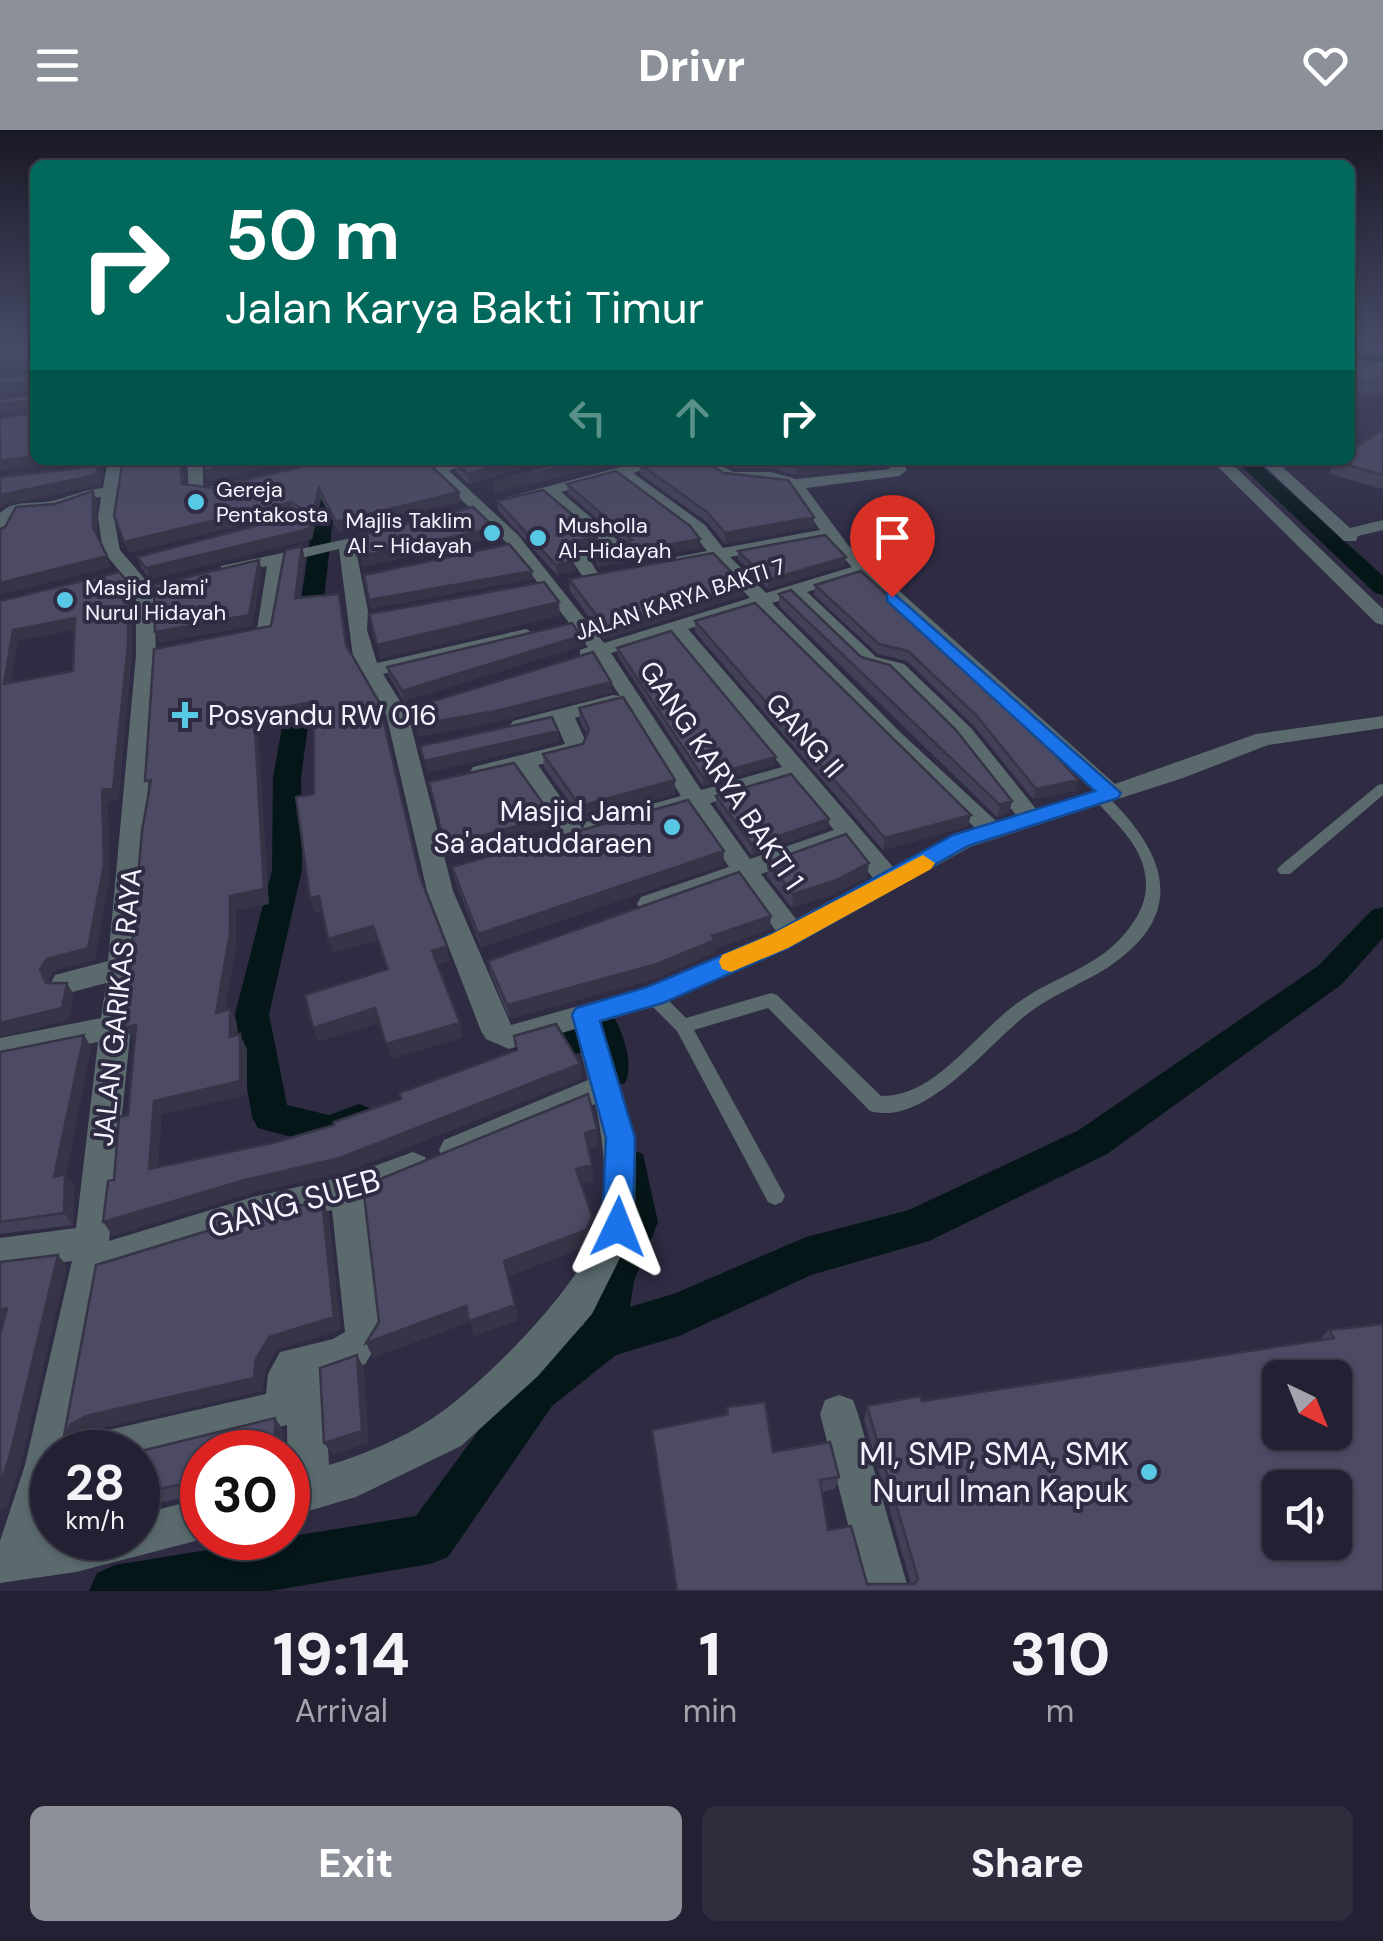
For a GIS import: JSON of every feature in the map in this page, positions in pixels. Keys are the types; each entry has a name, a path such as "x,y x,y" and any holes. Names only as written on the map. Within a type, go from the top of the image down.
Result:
{"street":[{"path":"195,465 196,492 229,487"},
{"name":"GANG KARYA BAKTI 1","path":"450,465 438,470 468,493 476,510 516,542 601,649 694,797 793,934"},
{"path":"476,510 644,465"},
{"path":"708,465 731,477 771,477 796,484 894,474 899,470 896,465"},
{"path":"827,465 836,478"},
{"path":"1224,465 1383,619"},
{"path":"1271,465 1348,536 1383,525"},
{"name":"JALAN GARIKAS RAYA","path":"56,1430 90,1253 123,968 124,890 140,699 155,654 135,574 109,540 109,492 115,466"},
{"path":"620,471 699,529 892,738 991,830"},
{"path":"796,484 828,533 1105,795"},
{"path":"468,493 490,487"},
{"path":"549,490 626,553 580,559 592,578"},
{"path":"0,532 8,513 14,510 59,504 82,494 109,492"},
{"path":"663,565 828,533"},
{"path":"201,576 380,534"},
{"path":"490,549 516,542"},
{"path":"344,543 360,577 367,620 363,658 405,712 413,748 432,783 444,870 479,964 496,1031 503,1037 594,1044 654,996 793,934 960,841 1264,739 1383,722"},
{"path":"214,644 265,633 277,558"},
{"name":"JALAN KARYA BAKTI 7","path":"566,662 864,569"},
{"path":"523,591 616,574"},
{"path":"794,590 869,662 896,668 963,733 1031,818"},
{"path":"370,671 548,630 578,619"},
{"name":"GANG II","path":"675,626 735,702 798,770 891,882"},
{"path":"500,732 630,698"},
{"path":"432,783 575,748 562,716"},
{"path":"525,762 532,780 562,810 565,837 798,770"},
{"path":"628,913 848,834"},
{"path":"66,983 123,968"},
{"path":"0,1050 117,1027"},
{"path":"310,1491 356,1478 447,1432 526,1363 579,1302 618,1227 620,1138 594,1044"},
{"name":"GANG SUEB","path":"0,1255 90,1253 347,1190 430,1161 535,1112 594,1044"},
{"path":"160,1438 276,1411 284,1404 288,1371 304,1362 355,1351 364,1337 347,1190"},
{"path":"301,1430 304,1362"},
{"path":"839,1414 887,1591"},
{"name":"JALAN GARIKAS RAYA","path":"9,1561 30,1510"}],"lane":[{"path":"1285,870 1383,788"},
{"path":"684,1026 772,1000 877,1105 911,1100 954,1069 1027,1005 1124,946 1150,912 1154,890 1152,865 1142,840 1105,795"},
{"path":"654,996 684,1026 775,1196"}],"building":[{"path":"30,414 30,457 0,461 0,419"},
{"path":"1383,429 1383,475 1348,465 1355,465 1355,448"},
{"path":"122,465 180,465 182,484 213,488 306,465 430,465 459,492 336,522 319,488 309,529 146,568 137,557 301,514 304,510 291,502 124,542 114,516"},
{"path":"204,465 230,465 204,471"},
{"path":"458,465 498,465 468,474"},
{"path":"550,465 569,465 493,483"},
{"path":"641,465 710,465 724,473 788,480 814,517 725,533 707,512"},
{"path":"98,466 96,475 0,495 0,477"},
{"path":"616,471 690,526 700,539 598,557 596,554 632,540 567,484"},
{"path":"543,490 598,536 570,543 566,549 574,561 556,565 497,501"},
{"path":"93,491 93,527 107,556 0,583 0,529 16,507 55,504"},
{"path":"473,507 495,528 361,556 357,536"},
{"path":"825,535 846,557 768,580 738,551"},
{"path":"509,544 532,571 369,600 364,575"},
{"path":"302,546 295,598 339,594 346,645 379,702 420,877 447,946 432,951 460,1023 386,1044 375,1008 313,1028 305,995 388,969 373,926 328,939 319,896 310,898 296,797 314,794 314,702 254,712 264,889 230,896 230,933 216,1013 230,1009 230,1037 240,1034 240,1081 154,1101 149,1169 273,1143 334,1125 401,1099 399,1093 517,1050 514,1036 556,1024 580,1064 340,1158 245,1180 103,1222 108,1181 114,1180 119,1117 128,1115 136,1025 125,1027 142,831 151,780 145,781 154,649 271,626 285,550"},
{"path":"713,553 744,585 605,627 569,579"},
{"path":"259,560 249,615 155,632 154,585"},
{"path":"861,571 1059,751 1053,752 1078,780 1036,789 976,715 908,651 879,644 815,585"},
{"path":"119,572 128,582 128,644 113,789 102,790 104,865 88,948 47,959 40,969 46,983 67,983 62,1008 0,1023 0,601","holes":["75,618 73,671 4,684 13,630"]},
{"path":"544,582 559,602 377,645 369,614"},
{"path":"791,590 861,657 890,665 955,729 1012,801 1000,805 779,594"},
{"path":"755,603 971,815 885,838 695,621"},
{"path":"572,623 581,636 402,691 387,667"},
{"path":"671,631 776,757 703,777 617,648"},
{"path":"593,652 611,682 496,711 415,725 411,708"},
{"path":"623,697 675,780 580,806 543,754 583,744 589,729 579,708"},
{"path":"552,717 558,731 424,761 420,746"},
{"path":"514,763 552,816 445,846 429,782"},
{"path":"791,774 829,819 752,845 716,796"},
{"path":"688,800 724,851 478,934 452,867"},
{"path":"846,834 869,863 834,881 793,894 768,862"},
{"path":"739,872 771,916 712,936 715,940 657,964 507,1005 488,961"},
{"path":"84,1035 54,1177 65,1174 64,1213 0,1222 0,1052"},
{"path":"588,1094 597,1129 585,1133 592,1165 576,1169 592,1216 586,1230 504,1261 515,1305 469,1321 466,1306 366,1343 379,1322 363,1186"},
{"path":"322,1200 334,1317 269,1337 256,1359 254,1378 86,1416 65,1430 96,1265"},
{"path":"58,1255 0,1485 0,1335 7,1308 0,1310 0,1262"},
{"path":"1383,1324 1383,1591 677,1591 652,1430 728,1414 727,1407 765,1402 773,1452 830,1442 839,1477 820,1480 828,1530 851,1526 867,1584 914,1584 918,1579 867,1406 1334,1338 1329,1330"},
{"path":"357,1355 362,1431 324,1443 320,1368"},
{"path":"275,1418 275,1430 226,1430"},
{"path":"180,1441 180,1485 160,1489 160,1446"}],"waterway":[{"path":"308,635 326,498 352,482 400,465"},
{"path":"1249,465 1383,588"},
{"path":"302,681 287,778 287,870 252,1014 271,1117 329,1131 359,1120"},
{"path":"604,1337 679,1314 806,1257 915,1228 1093,1142 1330,975 1383,918"},
{"path":"528,1057 603,1029 612,1072"},
{"path":"604,1337 613,1281 638,1222 629,1166"},
{"path":"115,1591 430,1539 536,1390 604,1337"}],"slow traffic":[{"path":"731,962 779,941 923,863"}],"place":[{"name":"Gereja Pentakosta","path":"196,502"},
{"name":"Majlis Taklim Al - Hidayah","path":"492,533"},
{"name":"Musholla Al-Hidayah","path":"538,538"},
{"name":"Masjid Jami' Nurul Hidayah","path":"65,600"},
{"name":"Posyandu RW 016","path":"185,715"},
{"name":"Masjid Jami Sa'adatuddaraen","path":"672,827"},
{"name":"MI, SMP, SMA, SMK Nurul Iman Kapuk","path":"1149,1472"}],"route":[{"path":"618,1227 620,1138 585,1015 654,996 779,941 960,841 1110,793 892,597"}]}
